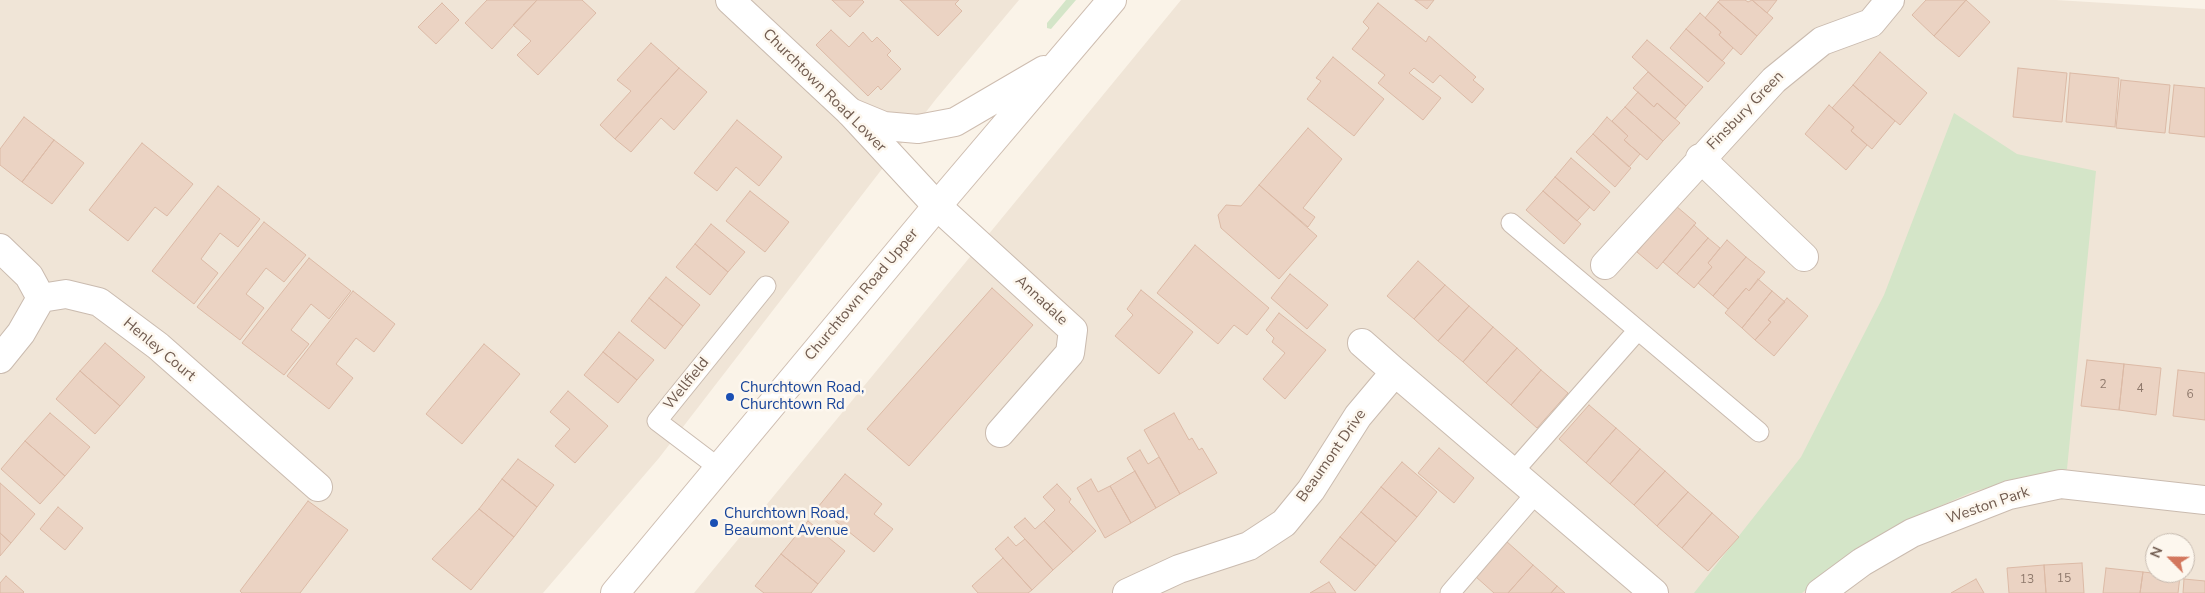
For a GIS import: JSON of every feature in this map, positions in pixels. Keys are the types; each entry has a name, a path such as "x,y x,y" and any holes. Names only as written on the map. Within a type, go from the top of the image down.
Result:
{"street":[{"name":"Churchtown Road Lower","path":"730,0 850,112 937,206"},
{"name":"Churchtown Road Upper","path":"615,593 937,206 1112,0"},
{"name":"Finsbury Green","path":"1605,265 1700,158 1774,80 1822,42 1870,23 1890,0"},
{"path":"850,112 884,126 918,129 955,122 1060,60"},
{"name":"Finsbury Green","path":"1700,158 1804,257"},
{"name":"Annadale","path":"937,206 1073,330 1070,353 1000,433"},
{"path":"0,248 29,276 41,298 21,333 0,359"},
{"name":"Henley Court","path":"41,298 66,294 99,302 158,346 318,487"},
{"path":"1362,343 1654,593"},
{"name":"Beaumont Drive","path":"1128,593 1179,569 1249,546 1284,522 1311,490 1358,416 1395,372"},
{"name":"Weston Park","path":"1820,593 1862,562 1912,533 2009,495 2061,484 2205,500"}],"lane":[{"path":"1511,223 1760,432"},
{"name":"Wellfield","path":"719,468 657,421 766,286"},
{"path":"1513,472 1638,330"},
{"path":"1450,593 1537,492"}],"shaded area":[{"path":"0,0 1019,0 936,99 659,458 543,593 0,593"},
{"path":"1181,0 2056,0 2205,9 2205,593 694,593"}],"green space":[{"path":"1066,0 1076,0 1051,29 1047,28 1047,23"},
{"path":"1954,113 2017,154 2096,171 2067,469 2029,476 1972,492 1899,524 1830,571 1802,593 1694,593 1801,457 1884,295"}],"building":[{"path":"487,0 537,0 492,49 465,23"},
{"path":"537,0 582,0 596,13 538,75 517,55 531,41 513,25"},
{"path":"832,0 862,0 864,2 850,17"},
{"path":"900,0 959,0 955,4 962,11 938,36"},
{"path":"1415,0 1434,0 1427,9"},
{"path":"1720,0 1745,0 1748,2 1752,0 1773,18 1757,36 1718,2"},
{"path":"1752,0 1777,0 1767,13"},
{"path":"1926,0 1966,0 1934,36 1912,15"},
{"path":"1966,0 1990,22 1959,57 1934,36"},
{"path":"1718,2 1757,36 1741,55 1719,35 1721,32 1705,18"},
{"path":"442,3 459,20 436,44 418,27"},
{"path":"1378,3 1426,42 1429,36 1476,77 1473,80 1484,89 1472,103 1440,75 1433,83 1414,68 1409,73 1441,98 1423,120 1378,83 1385,75 1352,49 1369,28 1363,22"},
{"path":"1700,13 1721,32 1719,35 1733,48 1722,61 1686,29"},
{"path":"1686,29 1725,63 1708,82 1670,48"},
{"path":"831,30 849,47 863,32 872,42 877,37 891,51 887,55 901,69 881,90 878,86 868,96 816,45"},
{"path":"1647,40 1703,87 1686,106 1632,57"},
{"path":"651,43 679,68 615,139 600,125 631,91 617,80"},
{"path":"1880,52 1927,93 1900,125 1853,85"},
{"path":"1333,57 1384,99 1354,136 1307,99 1321,81 1316,78"},
{"path":"679,68 707,92 674,130 661,118 631,152 615,139"},
{"path":"2018,68 2067,73 2062,122 2013,117"},
{"path":"1648,72 1686,106 1675,119 1657,103 1654,107 1633,88"},
{"path":"2070,73 2119,78 2115,127 2066,122"},
{"path":"2121,80 2170,85 2165,133 2116,128"},
{"path":"1853,85 1895,121 1872,149 1851,131 1854,127 1832,108"},
{"path":"2174,85 2205,88 2205,137 2169,133"},
{"path":"1638,92 1654,107 1657,103 1680,123 1663,141 1625,107"},
{"path":"1829,105 1854,127 1851,131 1867,145 1846,170 1805,134"},
{"path":"1625,107 1663,141 1647,160 1624,140 1628,136 1612,121"},
{"path":"24,117 54,140 22,182 0,165 0,149"},
{"path":"1607,117 1628,136 1624,140 1640,154 1629,167 1593,134"},
{"path":"737,120 782,157 759,186 736,167 717,191 694,173"},
{"path":"1308,128 1342,159 1303,208 1315,217 1308,227 1259,185"},
{"path":"1593,134 1631,168 1615,187 1576,152"},
{"path":"54,140 84,163 52,204 22,182"},
{"path":"142,143 193,184 167,216 155,207 128,241 89,210"},
{"path":"1571,158 1610,192 1594,211 1555,177"},
{"path":"1555,177 1590,207 1577,221 1543,191"},
{"path":"1259,185 1317,236 1279,279 1221,228 1218,215 1226,205 1241,206"},
{"path":"218,186 260,219 238,247 220,233 201,259 218,273 194,304 152,271"},
{"path":"750,191 789,222 765,252 726,221"},
{"path":"1543,191 1581,224 1564,244 1526,210"},
{"path":"1676,206 1696,223 1657,269 1637,252"},
{"path":"264,222 306,255 284,282 266,268 246,294 264,308 240,340 197,307"},
{"path":"711,224 745,252 728,272 695,244"},
{"path":"1694,225 1708,238 1677,274 1663,262"},
{"path":"1708,238 1720,248 1708,263 1712,267 1694,288 1677,274"},
{"path":"1727,240 1746,257 1713,296 1698,283 1712,267 1708,263"},
{"path":"695,244 728,272 710,295 676,267"},
{"path":"1195,245 1269,308 1247,335 1234,325 1218,344 1157,293"},
{"path":"1746,257 1765,272 1749,291 1746,288 1728,309 1713,296"},
{"path":"309,258 351,291 329,319 311,304 291,330 309,344 284,375 242,343"},
{"path":"1418,261 1445,285 1414,319 1387,296"},
{"path":"1290,274 1328,305 1307,329 1271,298"},
{"path":"666,277 700,305 683,326 649,298"},
{"path":"1758,279 1772,291 1742,328 1725,313 1746,288 1749,291"},
{"path":"1445,285 1469,306 1438,341 1414,319"},
{"path":"992,288 1033,325 909,466 867,429"},
{"path":"1141,290 1193,332 1159,374 1115,336 1133,315 1127,309"},
{"path":"353,291 395,324 374,352 356,338 336,364 353,378 329,409 287,376"},
{"path":"1772,291 1785,302 1768,320 1771,322 1755,340 1742,328"},
{"path":"649,298 683,326 665,349 631,321"},
{"path":"1787,298 1808,316 1774,356 1755,340 1771,322 1768,320"},
{"path":"1469,306 1493,327 1463,362 1438,341"},
{"path":"1279,313 1326,350 1285,399 1263,379 1285,353 1272,342 1274,338 1266,330"},
{"path":"1493,327 1517,348 1486,383 1463,362"},
{"path":"619,332 654,360 637,380 603,352"},
{"path":"105,343 145,377 120,406 80,371"},
{"path":"484,344 520,374 462,444 426,414"},
{"path":"1517,348 1541,370 1511,405 1486,383"},
{"path":"603,352 637,380 618,403 584,375"},
{"path":"2087,360 2124,364 2119,410 2081,406"},
{"path":"2124,364 2161,368 2156,415 2119,410"},
{"path":"1541,370 1568,393 1537,428 1511,405"},
{"path":"2178,370 2205,373 2205,420 2173,416"},
{"path":"80,371 120,406 95,434 56,399"},
{"path":"568,391 608,426 575,463 555,446 570,429 550,412"},
{"path":"1589,405 1616,428 1586,463 1559,439"},
{"path":"50,413 90,447 65,476 25,441"},
{"path":"1174,413 1189,440 1192,438 1199,450 1202,448 1217,473 1180,494 1144,430"},
{"path":"1616,428 1640,449 1610,484 1586,463"},
{"path":"25,441 65,476 40,504 1,469"},
{"path":"1439,448 1474,478 1454,503 1418,473"},
{"path":"1640,449 1665,471 1634,505 1610,484"},
{"path":"1140,450 1148,464 1159,457 1180,494 1156,508 1127,458"},
{"path":"518,459 554,485 537,507 502,479"},
{"path":"1402,462 1437,492 1417,517 1381,487"},
{"path":"1135,471 1156,508 1131,523 1110,486"},
{"path":"1665,471 1688,492 1657,526 1634,505"},
{"path":"845,474 882,504 874,514 893,529 874,552 818,507"},
{"path":"502,479 537,507 514,537 479,509"},
{"path":"1091,479 1098,492 1110,486 1131,523 1105,538 1077,488"},
{"path":"0,483 35,514 11,543 0,533"},
{"path":"1057,484 1071,499 1069,502 1096,531 1073,552 1044,521 1055,510 1043,497"},
{"path":"1381,487 1417,517 1396,542 1361,512"},
{"path":"1688,492 1712,513 1682,548 1657,526"},
{"path":"308,501 348,530 300,593 242,593 240,591"},
{"path":"58,507 83,528 65,550 40,529"},
{"path":"479,509 514,537 471,590 432,559"},
{"path":"1361,512 1396,542 1376,566 1340,537"},
{"path":"1712,513 1739,537 1708,571 1682,548"},
{"path":"1025,518 1035,529 1044,521 1073,552 1053,570 1014,527"},
{"path":"808,521 845,551 818,584 781,554"},
{"path":"0,533 11,543 0,556"},
{"path":"1008,537 1016,546 1025,539 1053,570 1032,590 995,549"},
{"path":"1340,537 1376,566 1355,591 1320,562"},
{"path":"1506,541 1533,565 1508,593 1494,593 1475,576"},
{"path":"781,554 818,584 811,593 764,593 755,586"},
{"path":"1003,558 1032,590 1028,593 978,593 972,586"},
{"path":"2082,563 2084,593 2046,593 2044,565"},
{"path":"1533,565 1557,586 1551,593 1508,593"},
{"path":"2044,565 2046,593 2009,593 2007,568"},
{"path":"2106,568 2143,572 2140,593 2103,593"},
{"path":"2143,572 2145,572 2145,583 2179,583 2178,593 2140,593"},
{"path":"6,576 24,592 0,593 0,583"},
{"path":"1976,579 1984,593 1951,593"},
{"path":"2195,580 2205,581 2205,593 2183,593 2184,583 2195,583"},
{"path":"1329,582 1336,593 1310,593"},
{"path":"1557,586 1565,593 1551,593"}],"place":[{"name":"Churchtown Road, Churchtown Rd","path":"730,397"},
{"name":"Churchtown Road, Beaumont Avenue","path":"714,523"}]}
